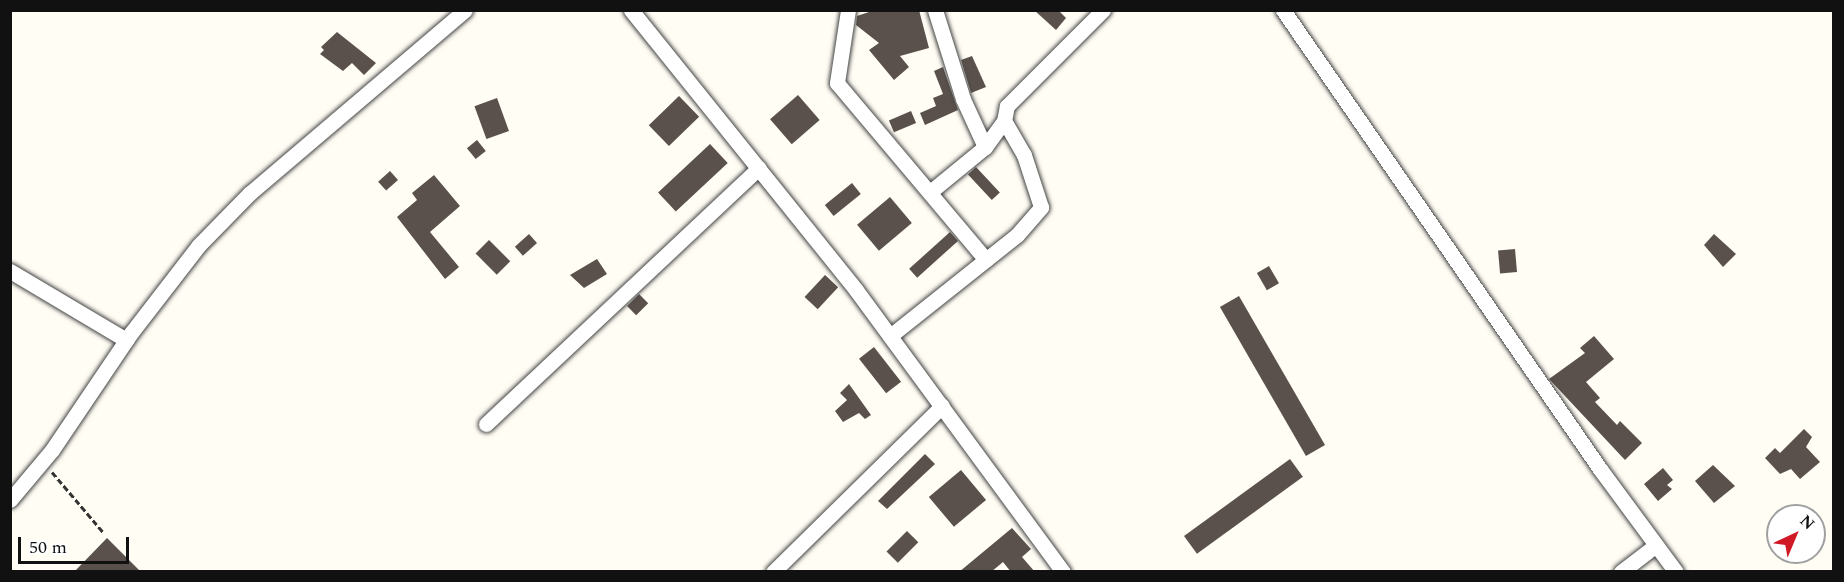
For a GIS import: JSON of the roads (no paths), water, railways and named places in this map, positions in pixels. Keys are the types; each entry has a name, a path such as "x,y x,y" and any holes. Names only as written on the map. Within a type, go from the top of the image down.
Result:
{"street":[{"path":"10,500 43,461 126,340 199,245 250,193 465,10"},
{"path":"632,10 890,336 1063,572"},
{"path":"935,10 963,99 985,147"},
{"path":"930,192 985,147 1004,120 1007,106 1103,10"},
{"path":"1283,10 1676,572"},
{"path":"849,11 837,83 986,260"},
{"path":"890,336 1031,222 1041,207 1024,155 1004,120"},
{"path":"486,424 759,168"},
{"path":"10,271 126,340"},
{"path":"772,572 942,406"},
{"path":"1621,572 1656,545"}]}
